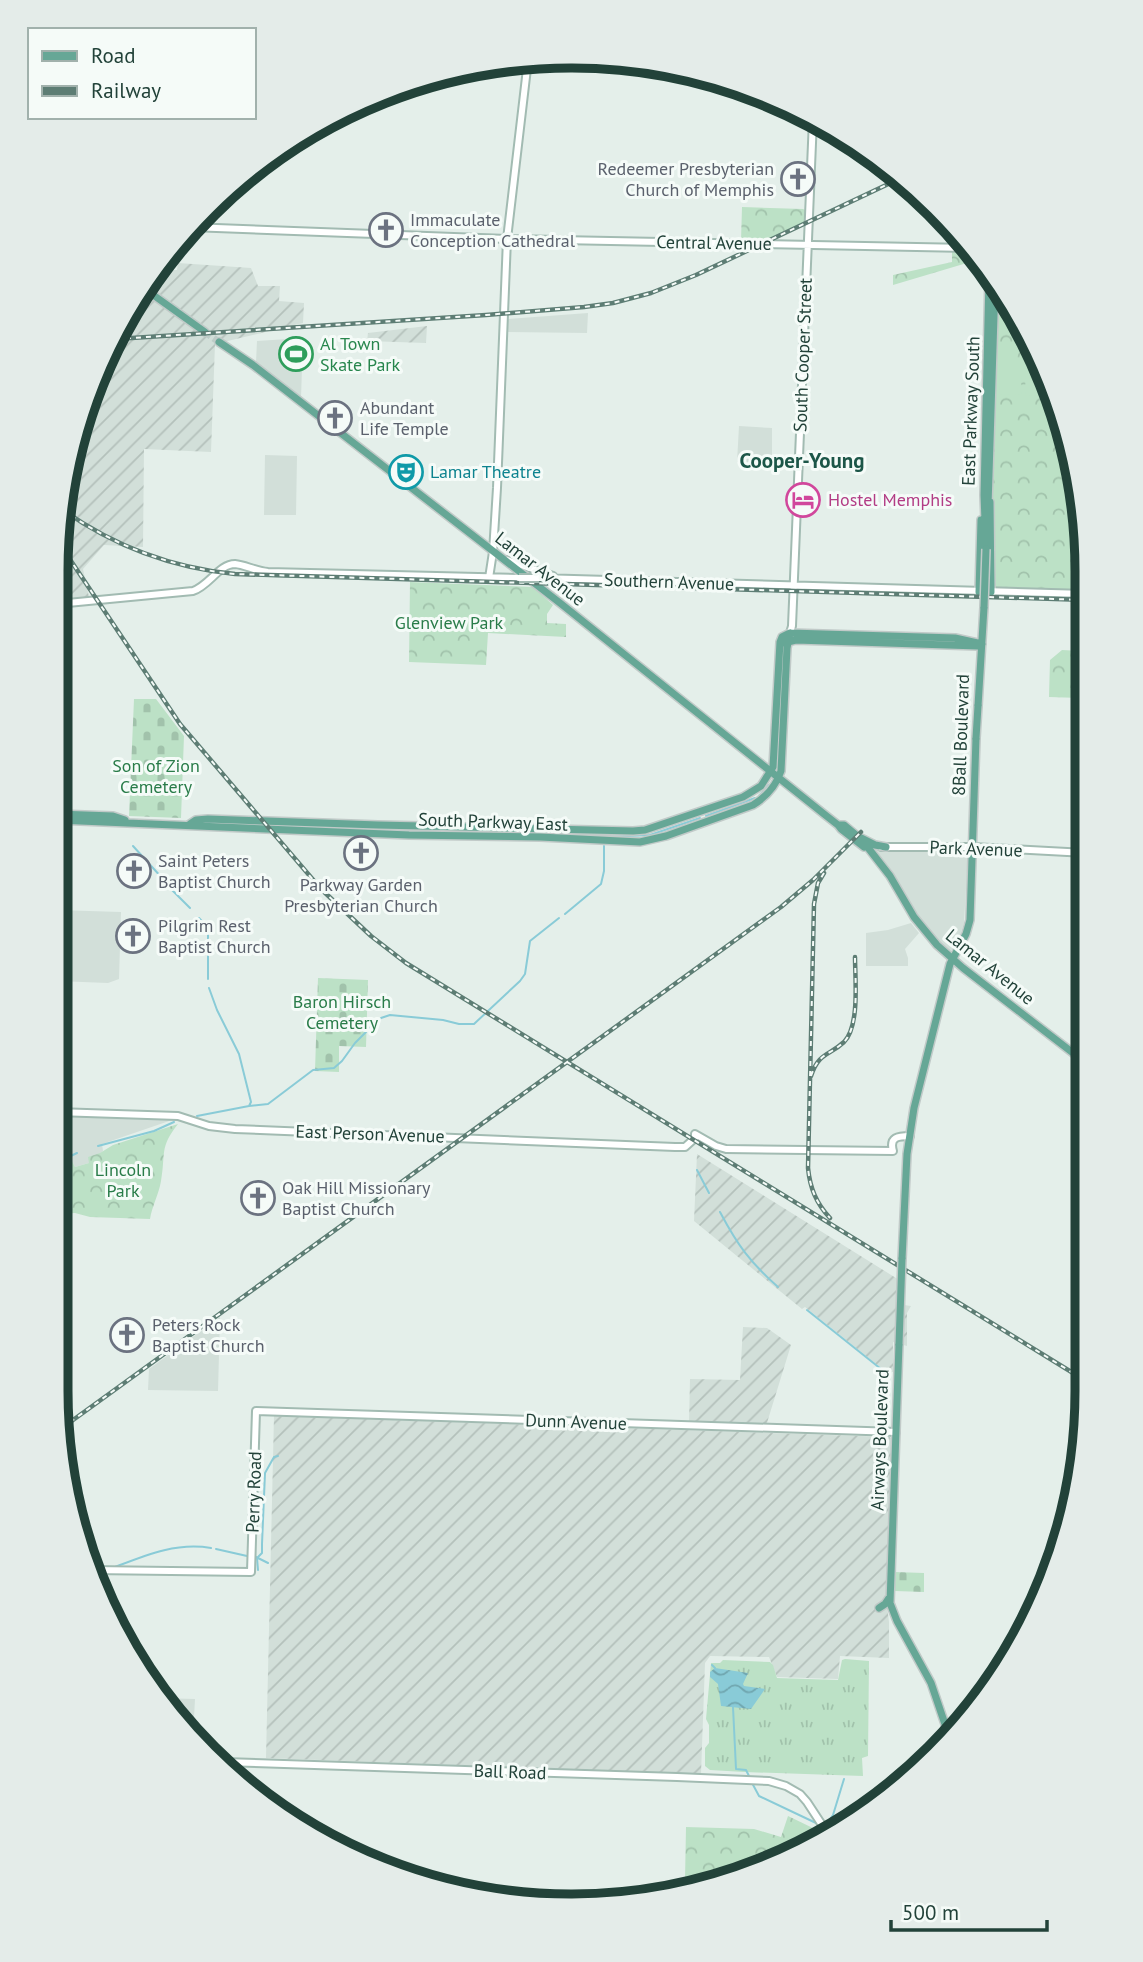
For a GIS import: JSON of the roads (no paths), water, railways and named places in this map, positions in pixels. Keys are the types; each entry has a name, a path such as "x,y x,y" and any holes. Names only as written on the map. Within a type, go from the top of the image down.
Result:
{"main road":[{"path":"489,578 493,552 503,365 507,239 526,71"},
{"name":"South Cooper Street","path":"790,633 793,626 812,130"},
{"name":"Central Avenue","path":"203,229 507,239 957,248"},
{"name":"East Parkway South","path":"982,644 986,548 989,290"},
{"path":"152,294 205,332"},
{"name":"East Parkway South","path":"987,493 994,299"},
{"name":"Lamar Avenue","path":"219,342 253,365 506,561 769,776 866,848"},
{"path":"979,592 980,531 987,493"},
{"path":"987,493 991,592"},
{"path":"491,566 506,561 561,579"},
{"name":"Southern Avenue","path":"68,603 193,591 204,587 221,569 232,564 268,572 1075,594"},
{"path":"491,566 495,575 500,578"},
{"path":"962,639 976,633 984,621"},
{"path":"769,776 775,751 785,640 790,633 978,646 982,644"},
{"path":"785,640 962,639 982,644"},
{"path":"778,783 781,771 785,640"},
{"name":"8Ball Boulevard","path":"973,847 982,644"},
{"name":"South Parkway East","path":"190,824 208,819 633,831 645,830 743,797 754,792 769,776"},
{"name":"South Parkway East","path":"68,820 640,842 666,836 753,805 778,783"},
{"name":"South Parkway East","path":"68,814 113,816 138,823"},
{"name":"Lamar Avenue","path":"838,825 844,825 858,837 890,876 930,938 943,951 1075,1054"},
{"path":"858,837 886,847"},
{"path":"955,961 970,920 973,847"},
{"name":"Park Avenue","path":"866,848 973,847 1075,852"},
{"path":"943,951 949,968"},
{"name":"Airways Boulevard","path":"946,1726 931,1683 890,1603 904,1197 909,1136 949,968 955,961"},
{"name":"East Person Avenue","path":"68,1112 178,1116 209,1126 235,1129 685,1147 695,1135 726,1149 893,1151 894,1138 909,1136"},
{"name":"Dunn Avenue","path":"256,1411 896,1432"},
{"name":"Perry Road","path":"102,1570 251,1572 256,1411"},
{"path":"256,1433 258,1419 269,1411"},
{"path":"891,1590 888,1601 880,1610 897,1621"},
{"name":"Ball Road","path":"233,1762 779,1783 795,1791 807,1802 823,1826"}],"water":[{"path":"715,1668 748,1673 744,1686 765,1689 751,1709 721,1706 718,1684 710,1677 710,1672"}],"waterway":[{"path":"759,796 769,785"},
{"path":"706,816 755,798"},
{"path":"606,837 650,835 700,818"},
{"path":"133,846 163,879"},
{"path":"565,914 601,884 604,846"},
{"path":"167,885 190,908"},
{"path":"199,918 208,928 208,979"},
{"path":"370,1027 390,1015 474,1024 520,981 525,974 530,941 559,918"},
{"path":"197,1116 249,1106 251,1102 239,1054 209,988"},
{"path":"249,1106 268,1104 313,1070 334,1068 366,1032"},
{"path":"98,1146 154,1131 174,1122"},
{"path":"68,1157 77,1153"},
{"path":"697,1170 709,1193"},
{"path":"720,1212 745,1253 778,1287"},
{"path":"807,1310 886,1373"},
{"path":"258,1570 257,1558 262,1553 265,1473 274,1457 278,1456"},
{"path":"115,1567 174,1548 211,1548"},
{"path":"216,1549 247,1556"},
{"path":"256,1557 268,1563"},
{"path":"712,1665 715,1668"},
{"path":"733,1707 736,1769 746,1770 749,1776"},
{"path":"830,1819 844,1779"},
{"path":"751,1781 759,1796 820,1827"}],"tunnel":[{"path":"205,332 219,342"}],"railway":[{"path":"126,338 486,315 613,303 651,293 696,275 891,183"},
{"path":"72,516 123,544 167,561 235,574 1075,600"},
{"path":"68,557 180,724 321,889 371,936 406,963 1075,1374"},
{"path":"69,1423 781,907 813,880 861,832"},
{"path":"824,873 818,883 814,904 808,1168 814,1195 830,1218"},
{"path":"811,1076 821,1058 844,1042 849,1035 855,1014 855,957"}],"place":[{"name":"Redeemer Presbyterian Church of Memphis","path":"798,179"},
{"name":"Immaculate Conception Cathedral","path":"386,230"},
{"name":"Al Town Skate Park","path":"296,354"},
{"name":"Abundant Life Temple","path":"335,418"},
{"name":"Lamar Theatre","path":"406,472"},
{"name":"Hostel Memphis","path":"803,500"},
{"name":"Parkway Garden Presbyterian Church","path":"361,853"},
{"name":"Saint Peters Baptist Church","path":"134,871"},
{"name":"Pilgrim Rest Baptist Church","path":"133,936"},
{"name":"Oak Hill Missionary Baptist Church","path":"258,1198"},
{"name":"Peters Rock Baptist Church","path":"127,1335"}],"district":[{"name":"Cooper-Young","path":"802,461"}],"park label":[{"name":"Glenview Park","path":"449,623"},
{"name":"Son of Zion Cemetery","path":"156,776"},
{"name":"Baron Hirsch Cemetery","path":"342,1012"},
{"name":"Lincoln Park","path":"123,1180"}]}
